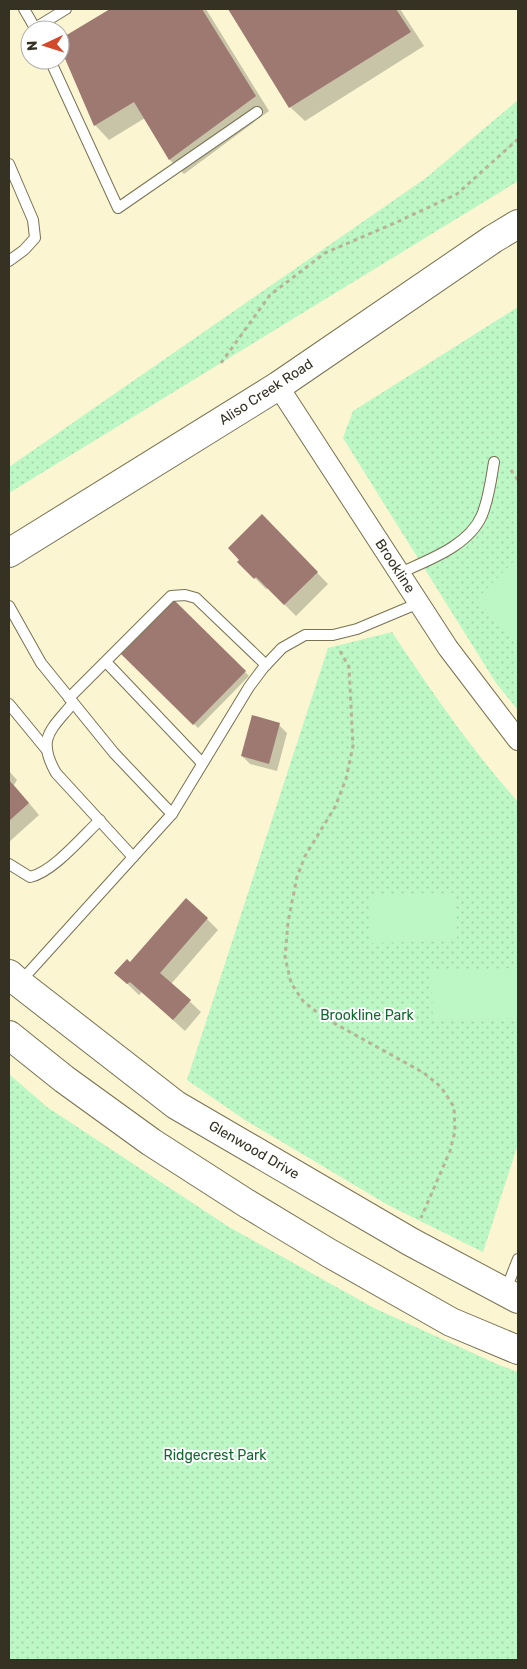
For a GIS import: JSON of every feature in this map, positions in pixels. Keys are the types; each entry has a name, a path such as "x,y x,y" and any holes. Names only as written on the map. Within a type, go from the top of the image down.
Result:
{"main road":[{"name":"Aliso Creek Road","path":"9,553 278,386 493,239 518,224"},
{"name":"Glenwood Drive","path":"14,978 176,1105 411,1242 512,1296"},
{"path":"9,1035 64,1079 151,1142 246,1203 329,1253 451,1322 518,1350"}],"street":[{"name":"Brookline","path":"278,386 448,648 518,740"}],"lane":[{"path":"24,9 31,20"},
{"path":"50,20 66,9"},
{"path":"55,70 118,208 256,112"},
{"path":"9,164 33,220 35,238 24,250 9,261"},
{"path":"400,573 450,548 471,533 481,517 488,496 494,462"},
{"path":"132,858 56,772 48,758 46,749 48,735 71,700 171,596 196,598 266,665"},
{"path":"14,978 132,858 172,814 249,687 282,648 305,635 333,635 357,629 419,603"},
{"path":"9,606 40,663 114,753 172,814"},
{"path":"106,662 202,763"},
{"path":"9,704 46,749"},
{"path":"9,864 30,877 38,875 50,868 100,820"},
{"path":"512,1296 518,1259"}],"path":[{"path":"221,363 270,295 325,253 457,194 518,140"},
{"path":"333,635 341,654 350,666 353,746 346,779 336,807 305,856 297,877 288,922 285,957 291,983 303,1001 323,1017 424,1074 442,1087 454,1106 456,1131 450,1151 411,1242"}],"green space":[{"path":"518,100 518,181 9,493 9,467 426,178"},
{"path":"518,307 518,710 496,683 343,438 353,411"},
{"path":"518,557 518,645 476,600"},
{"name":"Brookline Park","path":"392,632 452,719 518,802 518,1144 483,1252 388,1205 245,1120 187,1080 328,648"},
{"path":"456,893 457,941 370,943 369,894"},
{"path":"518,968 518,1018 433,1020 431,971"},
{"name":"Ridgecrest Park","path":"9,1074 47,1107 229,1227 374,1308 518,1372 518,1660 9,1660"}],"building":[{"path":"110,9 202,9 256,96 169,160 134,102 94,126 70,70 70,33"},
{"path":"228,9 396,9 411,32 289,108"},
{"path":"262,514 318,572 284,605 256,577 254,579 237,562 239,560 228,548"},
{"path":"174,600 246,671 193,725 121,654"},
{"path":"252,715 280,723 269,764 241,756"},
{"path":"9,780 29,803 9,821"},
{"path":"186,898 208,918 160,973 191,1000 173,1020 130,982 127,984 114,973 127,959 130,962"}]}
